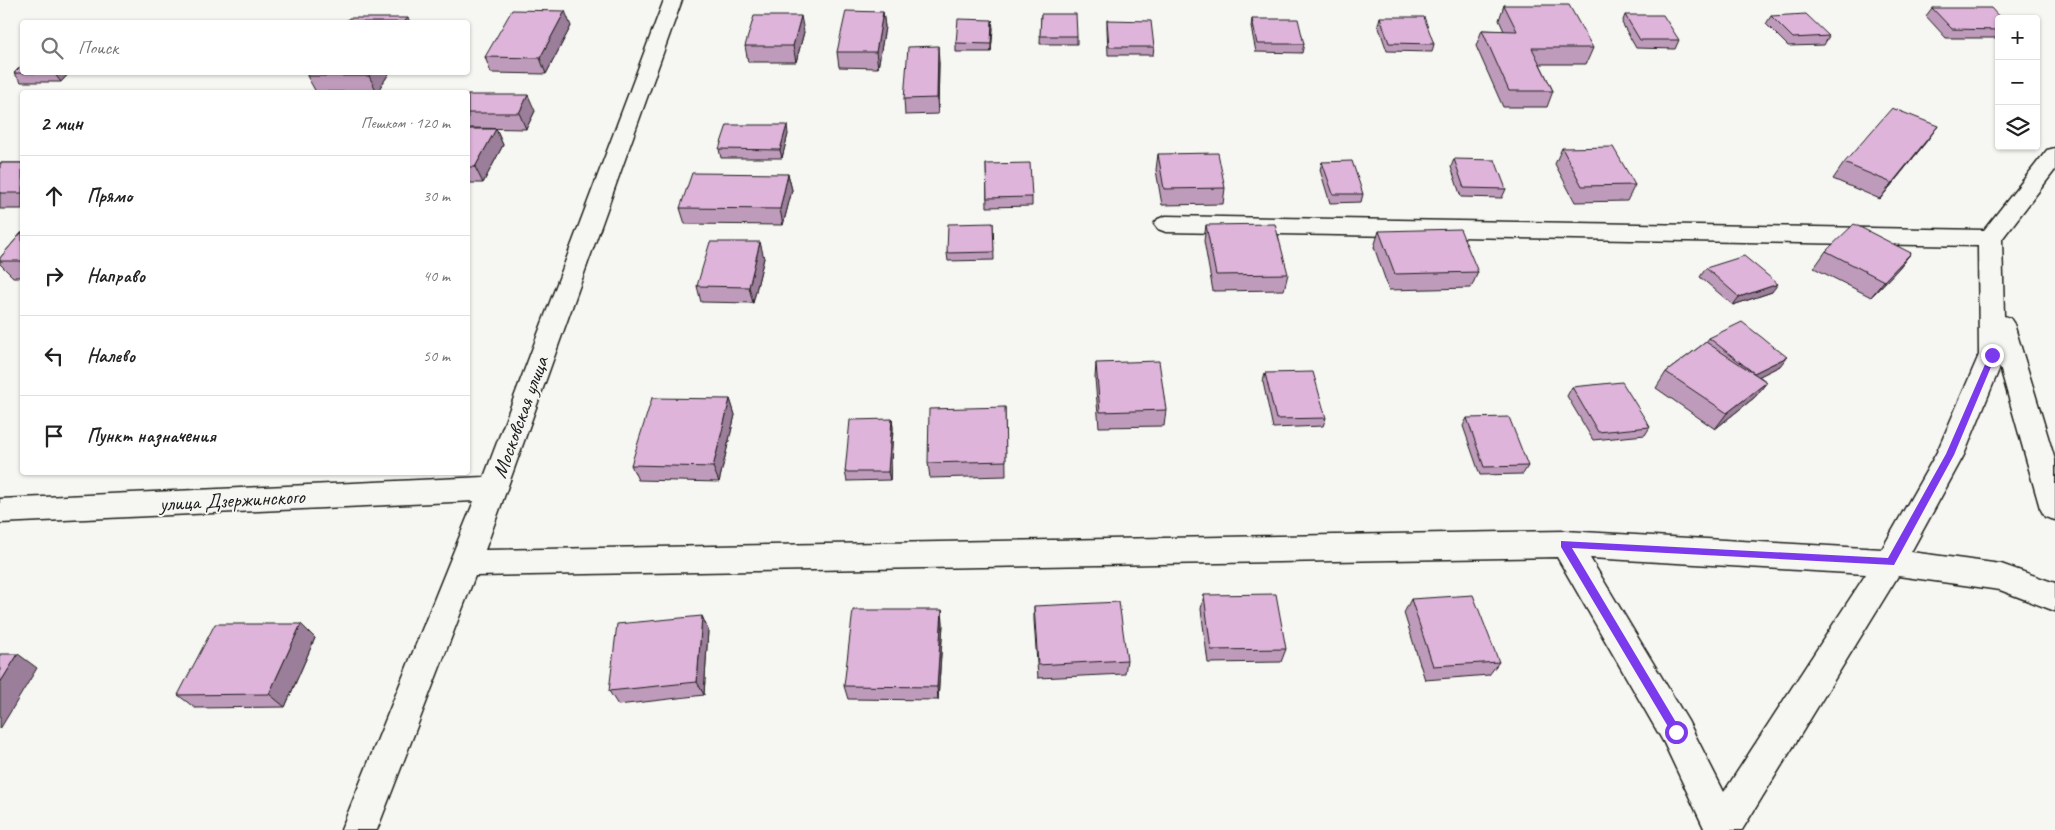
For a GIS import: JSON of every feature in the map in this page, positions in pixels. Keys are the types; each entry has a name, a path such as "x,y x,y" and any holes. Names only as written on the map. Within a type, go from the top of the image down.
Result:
{"street":[{"name":"Московская улица","path":"359,830 494,488 673,0"},
{"path":"1722,828 1890,562 1950,455 1992,355 1990,238 2055,155"},
{"path":"1166,224 1990,238"},
{"path":"1992,291 2055,508"},
{"name":"улица Дзержинского","path":"0,511 494,488"},
{"path":"1551,544 1676,732 1722,828"},
{"path":"465,563 1551,544 1890,562 2000,577 2055,597"}],"building":[{"path":"1504,5 1569,5 1593,48 1532,48 1553,91 1509,91 1482,30 1517,31"},
{"path":"1932,8 1991,8 1997,15 1995,15 1995,30 1952,29"},
{"path":"512,10 565,11 540,58 485,57"},
{"path":"846,11 883,12 876,52 837,52"},
{"path":"1041,14 1076,14 1077,36 1040,36"},
{"path":"1806,14 1829,36 1793,38 1771,16"},
{"path":"1625,15 1663,15 1679,40 1640,40"},
{"path":"754,16 801,16 793,46 745,46"},
{"path":"1380,17 1424,17 1434,44 1389,43"},
{"path":"349,18 408,18 406,20 347,20"},
{"path":"958,19 992,20 991,44 956,43"},
{"path":"1252,19 1298,19 1304,44 1257,44"},
{"path":"1107,20 1151,21 1154,47 1109,47"},
{"path":"938,46 937,98 904,99 908,47"},
{"path":"20,67 20,73 14,73"},
{"path":"308,75 370,75 369,76"},
{"path":"470,95 528,95 519,113 470,113"},
{"path":"1892,108 1938,126 1892,183 1844,163"},
{"path":"727,125 787,125 780,150 719,149"},
{"path":"470,129 496,129 475,167 470,167"},
{"path":"1613,147 1635,185 1582,186 1562,148"},
{"path":"1218,153 1225,188 1164,189 1158,154"},
{"path":"1454,159 1495,160 1506,189 1464,188"},
{"path":"1352,161 1363,194 1333,194 1322,162"},
{"path":"0,163 20,163 20,193 0,193"},
{"path":"1030,163 1032,197 987,198 986,164"},
{"path":"692,173 788,174 780,209 680,208"},
{"path":"993,223 994,252 947,253 948,224"},
{"path":"1275,224 1288,274 1216,275 1206,225"},
{"path":"1854,224 1911,253 1884,281 1826,251"},
{"path":"1460,229 1478,272 1395,274 1379,231"},
{"path":"20,234 20,261 0,261 0,258"},
{"path":"710,242 760,242 749,287 697,286"},
{"path":"1744,256 1778,284 1739,297 1706,268"},
{"path":"1742,322 1787,357 1754,373 1709,338"},
{"path":"1706,342 1767,382 1727,413 1666,372"},
{"path":"1159,361 1166,410 1100,412 1096,363"},
{"path":"1313,372 1326,418 1276,419 1265,373"},
{"path":"1622,382 1650,427 1598,432 1572,387"},
{"path":"652,398 730,399 713,467 631,465"},
{"path":"1005,407 1006,461 928,463 929,409"},
{"path":"1509,417 1528,466 1484,467 1467,418"},
{"path":"892,419 888,472 845,472 850,420"},
{"path":"1276,594 1286,649 1211,650 1204,595"},
{"path":"1473,595 1499,662 1433,666 1411,599"},
{"path":"1119,602 1127,660 1038,665 1034,606"},
{"path":"853,610 942,610 937,687 844,686"},
{"path":"702,616 697,682 609,691 617,624"},
{"path":"215,624 301,624 269,694 178,695"},
{"path":"0,654 18,654 0,683"}],"route":[{"path":"1676,732 1564,544 1890,562 1950,455 1992,355"}]}
